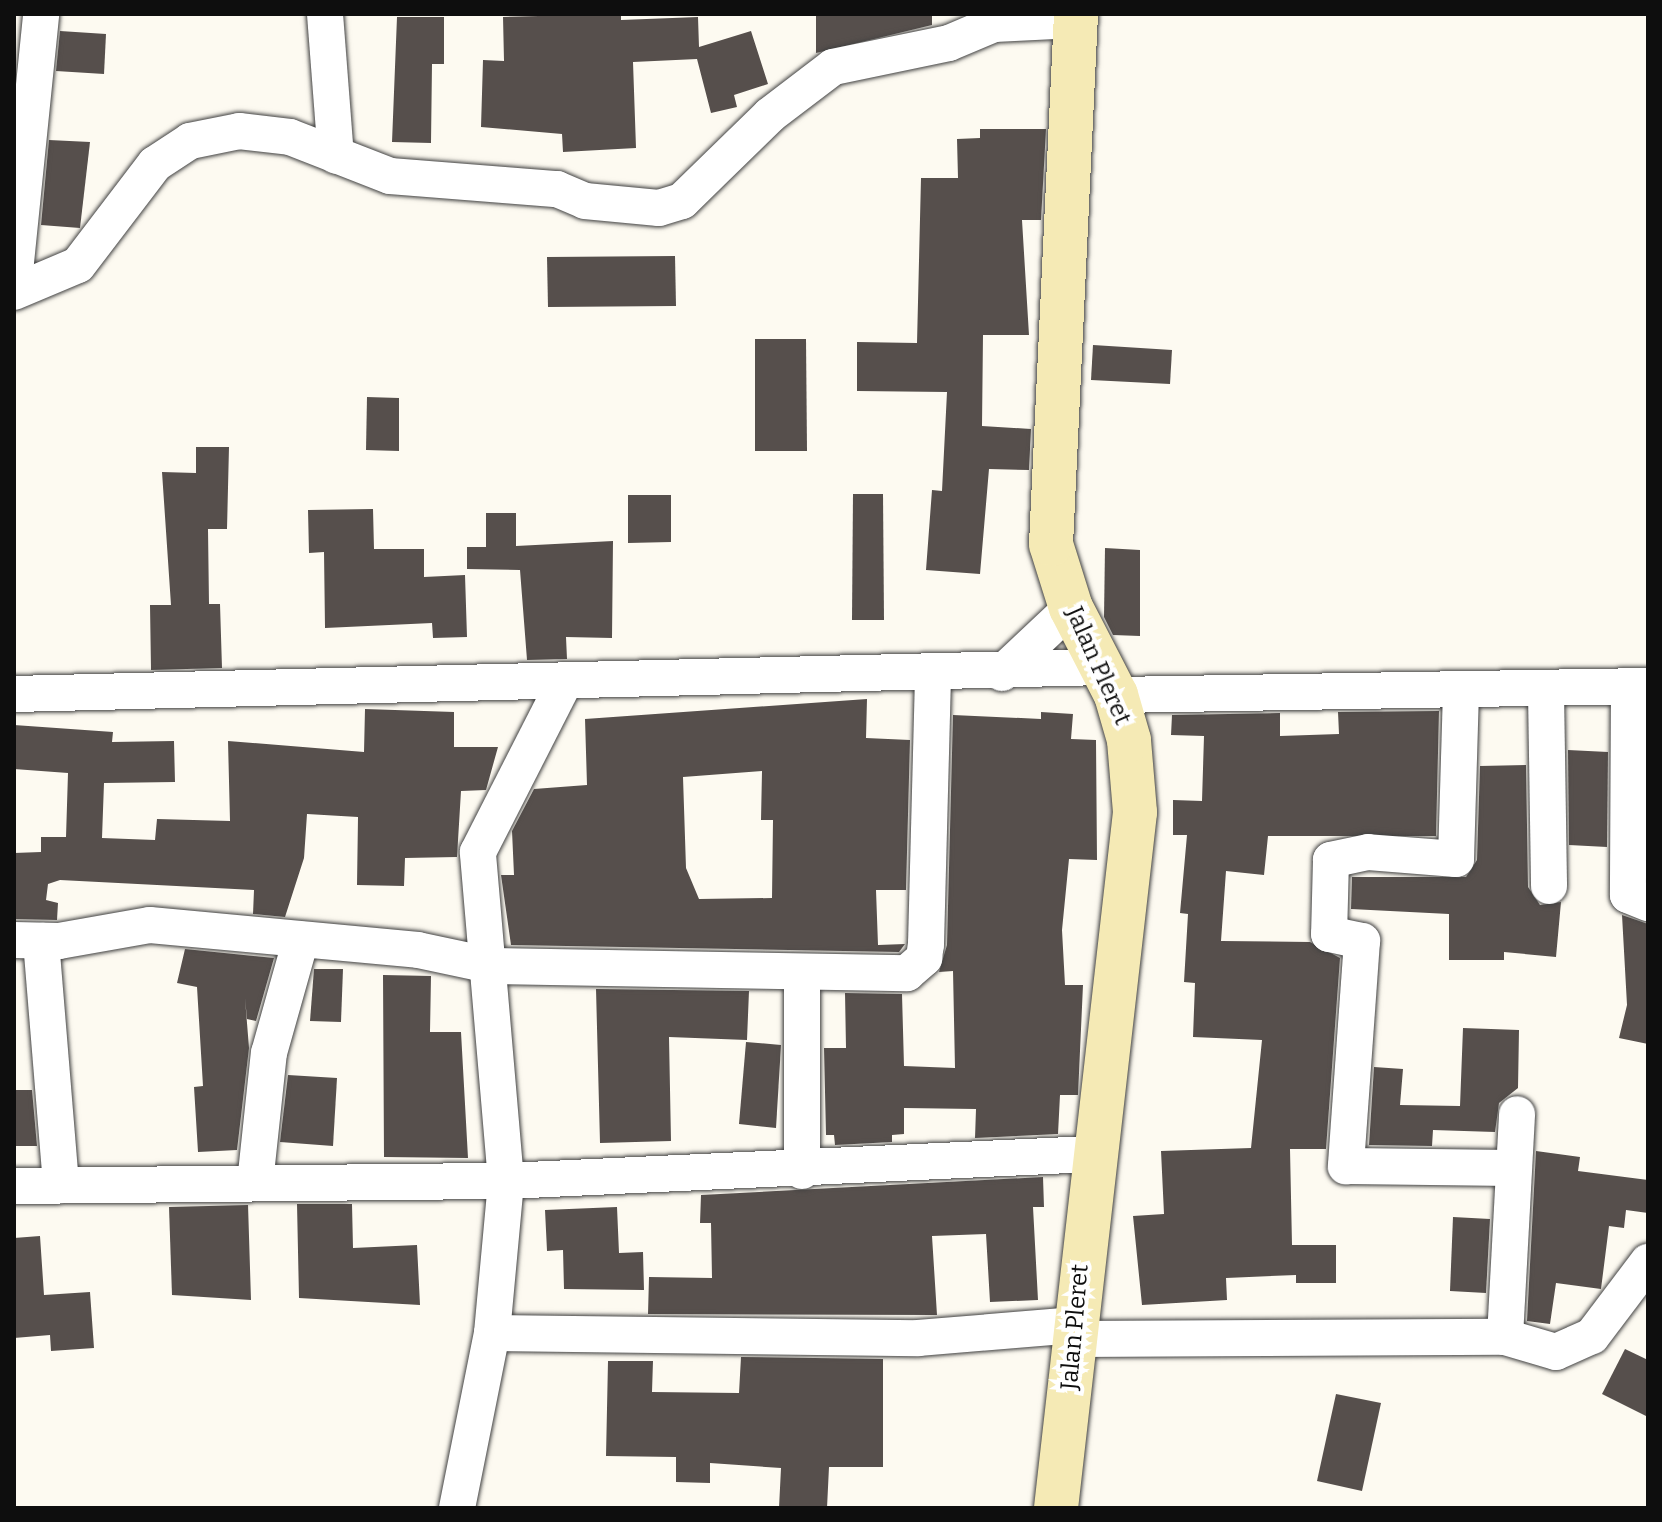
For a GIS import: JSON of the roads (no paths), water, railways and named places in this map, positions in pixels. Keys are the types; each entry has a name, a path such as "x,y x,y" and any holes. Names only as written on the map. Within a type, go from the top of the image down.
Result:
{"main road":[{"name":"Jalan Pleret","path":"1056,1508 1091,1154 1135,812 1129,740 1108,681 1071,608 1051,544 1076,17"}],"street":[{"path":"14,282 41,14"},
{"path":"325,14 336,156"},
{"path":"14,292 78,265 155,164 190,141 239,131 290,137 390,176 557,189 585,201 659,208 682,201 770,115 833,67 943,28 1076,17"},
{"path":"1002,673 1071,608"},
{"path":"61,1185 27,940 150,925 418,950 493,966 907,973 924,958 933,673"},
{"path":"14,694 933,673 1461,691 1546,692 1638,686 1628,895 1648,903"},
{"path":"457,1508 492,1333 506,1181 493,966 478,852 565,681"},
{"path":"1461,691 1456,859 1368,852 1333,853 1331,860 1329,934 1362,941 1346,1166 1514,1168"},
{"path":"1546,692 1549,886"},
{"path":"255,1183 269,1053 301,939"},
{"path":"802,972 802,1171"},
{"path":"1505,1337 1517,1114"},
{"path":"14,1186 506,1181 802,1171 1091,1154"},
{"path":"492,1333 918,1338 1075,1332 1505,1337 1556,1352 1584,1344 1648,1262"}]}
